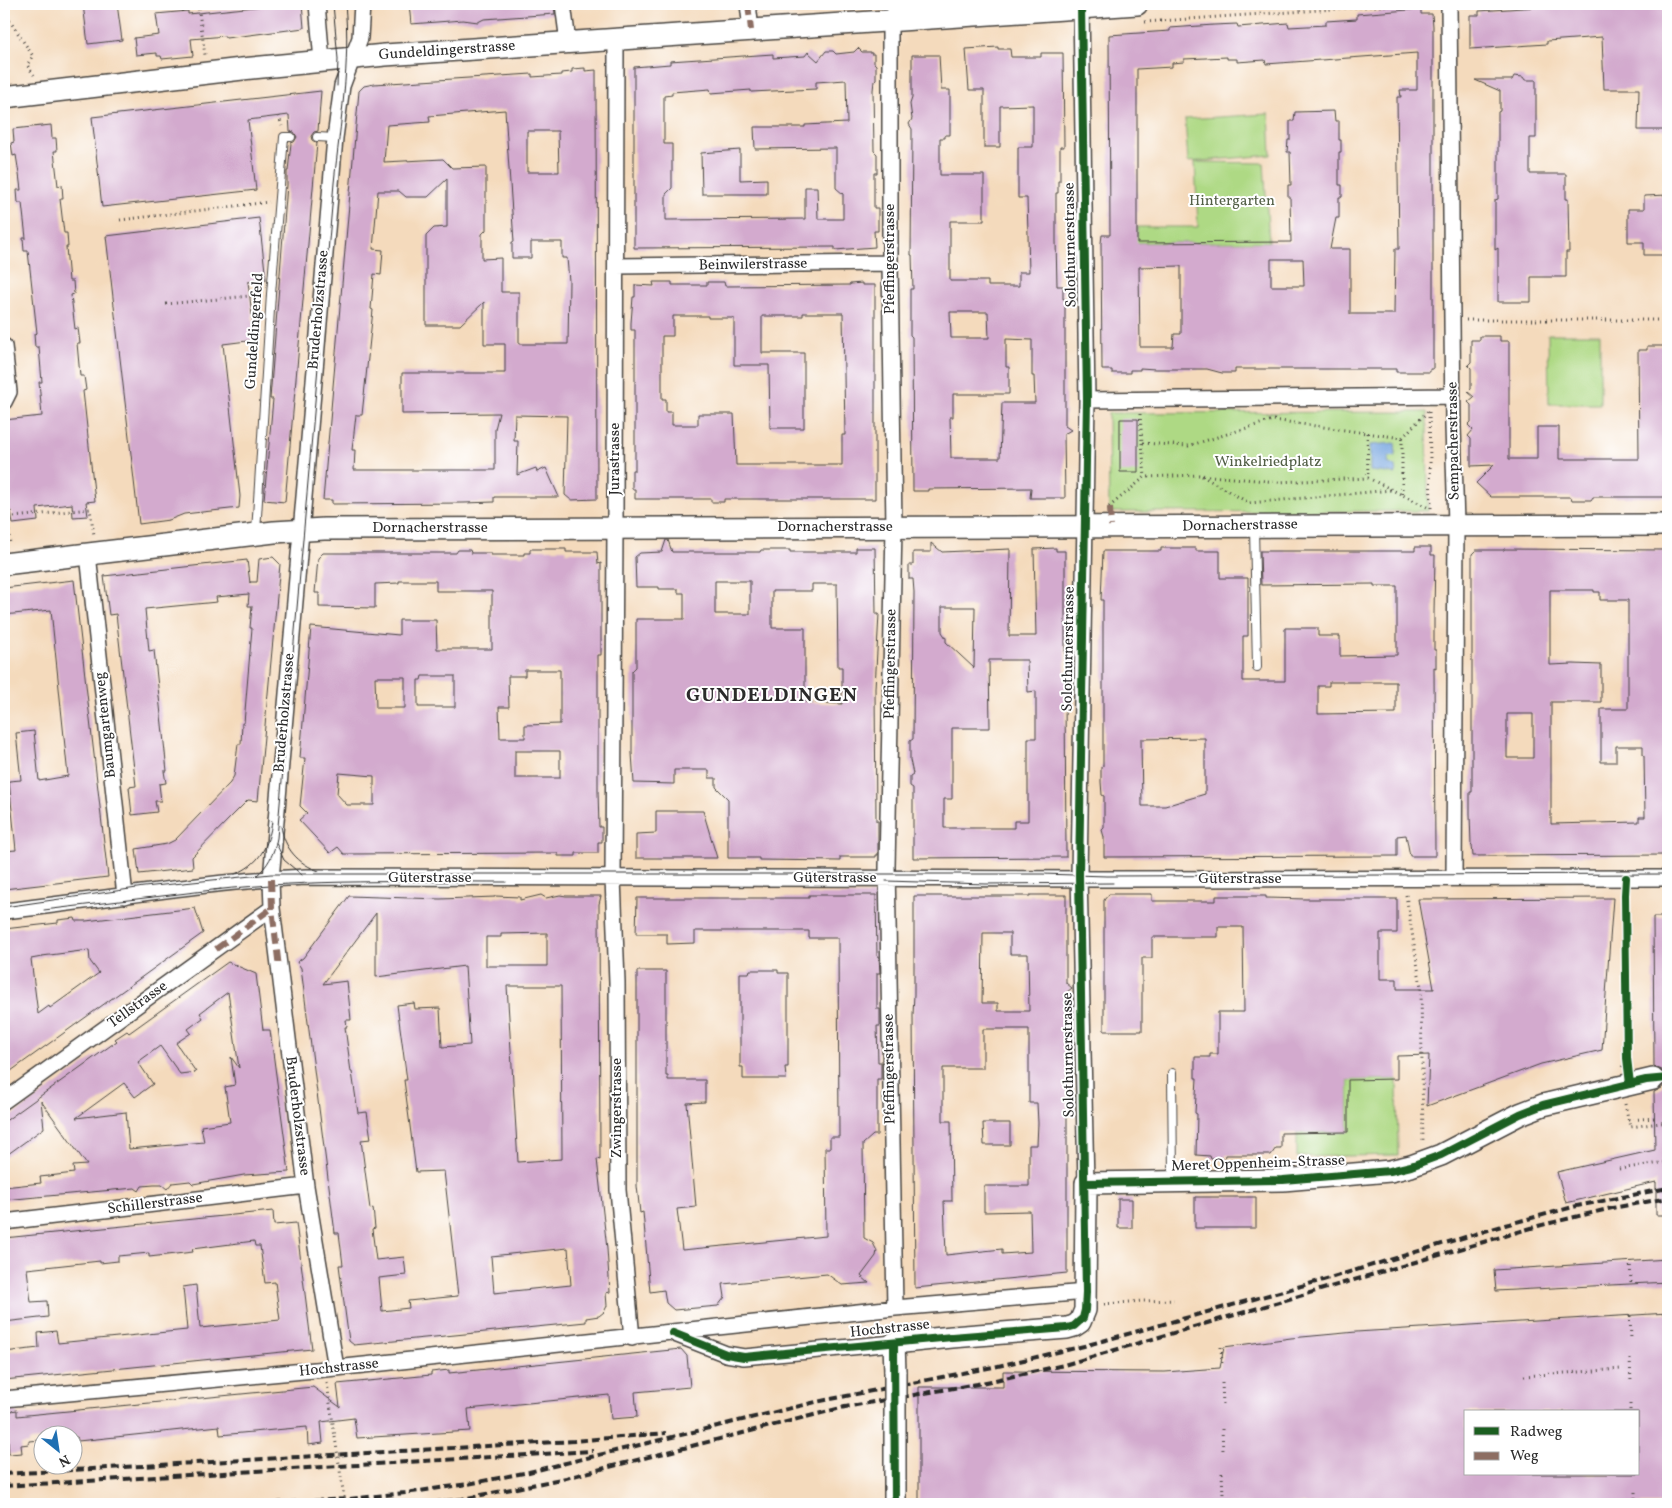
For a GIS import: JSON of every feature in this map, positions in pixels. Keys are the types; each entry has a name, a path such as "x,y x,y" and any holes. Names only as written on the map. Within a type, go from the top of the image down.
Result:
{"main road":[{"name":"Gundeldingerstrasse","path":"4,97 322,60 751,30 891,15 1137,4"},
{"name":"Dornacherstrasse","path":"8,563 302,530 894,527 1085,517 1254,526 1431,517 1456,524 1668,525"},
{"name":"Meret Oppenheim-Strasse","path":"1086,1183 1283,1180 1390,1171 1441,1155 1520,1114 1543,1105 1653,1079"},
{"name":"Solothurnerstrasse","path":"1086,1183 1086,1299"},
{"name":"Hochstrasse","path":"894,1343 1067,1328 1074,1326 1083,1318 1086,1299"},
{"path":"894,1343 895,1504"}],"street":[{"path":"317,4 322,60"},
{"name":"Bruderholzstrasse","path":"336,1368 306,1186 272,908 271,879 335,138 340,91 360,38 362,4"},
{"path":"563,4 568,42"},
{"path":"748,4 751,30"},
{"name":"Sempacherstrasse","path":"1449,4 1456,524 1454,878"},
{"name":"Solothurnerstrasse","path":"1081,6 1087,400 1079,879 1086,1183"},
{"name":"Pfeffingerstrasse","path":"891,15 890,263 894,527 887,878 894,1308"},
{"name":"Jurastrasse","path":"613,878 616,39"},
{"name":"Beinwilerstrasse","path":"616,266 890,263"},
{"path":"4,346 9,392 4,402"},
{"path":"1087,400 1139,399 1429,404 1453,396"},
{"name":"Baumgartenweg","path":"92,553 125,896"},
{"name":"Güterstrasse","path":"4,910 271,879 336,877 1668,878"},
{"name":"Zwingerstrasse","path":"613,878 618,1190 632,1338"},
{"name":"Tellstrasse","path":"4,1101 272,908"},
{"name":"Schillerstrasse","path":"4,1222 306,1186"},
{"name":"Hochstrasse","path":"4,1399 632,1338 894,1308 1086,1299"},
{"name":"Hochstrasse","path":"673,1333 726,1354 744,1357 894,1343"}],"lane":[{"name":"Gundeldingerfeld","path":"256,534 271,294 284,137 291,137"},
{"path":"317,137 335,138"},
{"path":"1254,526 1257,667"},
{"path":"1172,1072 1173,1181"}],"path":[{"path":"198,4 205,58"},
{"path":"4,12 33,56 27,65 36,78"},
{"path":"120,220 279,201"},
{"path":"166,304 271,294"},
{"path":"1453,320 1668,320"},
{"path":"1139,399 1145,477"},
{"path":"1402,494 1402,438 1429,404"},
{"path":"1429,404 1431,517"},
{"path":"1142,442 1188,446 1273,420 1402,438"},
{"path":"1366,433 1368,478"},
{"path":"1085,517 1110,507 1145,477 1199,475 1278,482 1368,478 1402,494 1431,517"},
{"path":"1199,475 1249,504 1393,490"},
{"path":"6,518 90,509 92,553"},
{"path":"7,511 8,563"},
{"path":"1406,895 1421,987 1423,1162"},
{"path":"1626,1049 1630,1084"},
{"path":"1654,1118 1628,1120 1630,1127 1668,1122"},
{"path":"1619,1169 1668,1162"},
{"path":"1630,1261 1631,1284"},
{"path":"1086,1299 1174,1300"},
{"path":"1630,1316 1631,1339"},
{"path":"1221,1347 1222,1364"},
{"path":"1630,1359 1631,1382"},
{"path":"1524,1376 1621,1369"},
{"path":"312,1370 314,1381 326,1380 345,1504"},
{"path":"1222,1384 1223,1405"},
{"path":"1630,1404 1630,1410"},
{"path":"1222,1429 1223,1451"},
{"path":"1222,1473 1223,1495"},
{"path":"1635,1492 1635,1504"},
{"path":"1597,1504 1623,1503"}],"green space":[{"path":"1269,114 1271,155 1188,162 1185,119"},
{"name":"Hintergarten","path":"1195,162 1264,163 1269,242 1132,243 1132,237 1137,237 1137,227 1198,227"},
{"path":"1548,334 1600,334 1600,404 1549,404"},
{"name":"Winkelriedplatz","path":"1427,412 1428,511 1109,512 1108,413"},
{"path":"1397,1079 1398,1155 1297,1157 1297,1133 1348,1132 1348,1080"}],"water":[{"path":"1395,443 1396,456 1389,457 1388,463 1395,467 1396,474 1370,471 1370,445"}],"building":[{"path":"83,4 117,4 122,40 88,44"},
{"path":"283,4 302,4 304,28 226,38 225,36 191,39 193,56 162,59 161,56 157,56 157,53 136,55 134,38 159,35 156,14 188,11 188,14"},
{"path":"409,4 554,4 555,14 484,19 478,22 463,20 411,24"},
{"path":"1581,4 1668,4 1668,130 1638,130 1639,89 1604,89 1602,37 1547,41 1547,44 1470,49 1470,15 1479,15 1479,11"},
{"path":"1421,9 1421,14 1432,14 1433,369 1430,369 1430,372 1396,372 1396,369 1235,369 1235,373 1222,373 1207,369 1140,368 1140,370 1130,370 1130,373 1112,373 1112,370 1102,370 1101,243 1102,235 1110,235 1109,35 1170,31 1170,28 1214,25 1237,24 1238,27 1288,23 1289,27 1326,25 1326,21 1357,19 1357,14","holes":["1417,53 1417,90 1400,90 1401,97 1397,97 1399,249 1395,249 1394,314 1350,314 1350,249 1330,249 1336,218 1339,218 1339,197 1342,197 1342,185 1339,185 1341,140 1339,140 1339,121 1335,121 1334,111 1295,112 1294,121 1290,121 1290,140 1288,140 1287,152 1290,152 1291,185 1288,185 1288,197 1290,197 1291,242 1137,243 1137,69 1172,67 1172,63 1184,62 1184,59 1227,57 1227,59 1237,59 1237,62 1265,60 1266,64","1271,259 1303,259 1304,286 1271,286","1181,266 1181,334 1174,334 1173,347 1140,347 1139,267"]},
{"path":"998,47 998,49 1010,49 1011,57 1041,57 1041,53 1063,53 1064,147 1060,147 1060,181 1058,181 1058,193 1056,193 1056,241 1057,286 1063,286 1063,299 1065,299 1065,426 1071,430 1064,434 1065,498 1030,498 1031,488 928,489 928,491 913,491 912,337 910,335 910,289 913,289 911,255 912,129 909,124 912,119 910,104 912,98 912,55 939,55 941,90 950,90 950,135 940,138 940,175 984,175 984,221 950,221 950,281 988,281 988,286 1019,286 1019,272 1029,272 1027,198 1018,198 1018,147 1033,147 1033,105 1000,106 1000,147 984,147 984,90 969,90 966,49","holes":["950,312 988,312 989,338 951,338","1006,339 1032,340 1032,376 1034,376 1035,403 1002,403 1000,458 951,458 950,417 953,417 953,394 1009,394 1009,367 1006,367"]},
{"path":"858,48 862,52 871,52 871,54 874,54 874,63 876,65 876,79 873,90 874,151 877,154 877,173 874,173 874,208 878,208 878,231 874,231 875,247 835,250 835,247 634,248 634,67 670,64 670,61 773,54 773,58 805,56 808,52 818,61 826,51 833,51 836,54 854,52","holes":["846,80 847,123 805,125 805,127 754,127 755,149 836,148 836,188 843,194 843,219 818,219 817,187 805,187 805,219 666,220 666,194 672,188 672,144 664,144 664,96 672,95 672,92 710,89 711,93 816,89 816,82"]},
{"path":"585,68 585,71 596,70 597,499 571,500 565,495 567,416 515,415 514,441 518,441 517,475 536,468 537,472 546,468 559,497 494,497 494,502 464,503 332,504 332,500 323,500 359,91 364,86 374,84 532,74 532,77 561,75 561,73 572,72 572,69","holes":["505,110 514,242 512,242 512,258 531,258 531,242 562,242 562,258 567,258 569,281 568,344 519,344 519,292 501,292 501,258 482,259 482,234 486,230 486,167 452,168 443,159 384,162 387,125 430,122 429,116","527,131 558,131 559,172 527,172","447,179 447,227 434,228 426,236 426,325 460,325 484,302 484,344 505,344 505,373 402,373 402,414 499,413 495,429 495,470 354,470 355,450 352,450 356,415 362,415 373,310 371,309 374,274 381,275 383,250 373,249 378,191 399,191 406,197 428,197"]},
{"path":"1514,76 1523,77 1525,80 1536,80 1536,138 1530,138 1530,174 1566,174 1566,199 1568,199 1569,252 1566,252 1566,277 1531,277 1531,302 1498,302 1498,248 1495,250 1495,200 1498,199 1498,112 1500,111 1500,91 1475,80 1512,80"},
{"path":"321,91 318,131 314,132 311,136 312,140 317,143 285,502 264,500 273,399 270,399 287,171 291,143 297,137 294,132 290,131 289,115 248,120 256,190 102,207 92,117"},
{"path":"51,125 52,138 56,138 57,151 54,151 58,186 62,185 63,199 60,199 64,233 67,233 68,247 66,247 69,281 73,281 74,294 71,295 75,329 78,328 80,343 77,343 80,376 84,376 86,390 83,391 95,501 86,502 88,516 73,517 72,504 37,508 38,521 13,524 11,511 4,512 4,420 42,416 39,382 42,382 39,347 35,347 34,334 37,333 28,251 24,251 23,238 26,238 22,203 18,203 17,190 21,190 19,174 16,155 13,156 11,143 14,142 13,129"},
{"path":"740,150 740,180 767,179 767,194 702,194 701,153"},
{"path":"1668,195 1668,255 1644,255 1644,242 1628,242 1628,209 1644,209 1644,196"},
{"path":"259,218 266,280 248,282 255,340 223,344 240,496 239,508 184,514 169,520 139,524 106,236"},
{"path":"653,282 672,282 672,285 707,285 707,282 724,282 725,286 850,285 862,283 862,285 875,285 875,499 724,499 724,502 711,502 711,499 635,499 635,489 632,489 632,470 635,470 635,330 631,330 633,297 635,297 635,285 654,286","holes":["803,313 843,313 845,435 842,435 842,465 736,465 734,414 698,414 698,425 672,425 672,412 666,412 666,399 662,399 662,336 673,336 673,316 734,318 734,365 769,365 770,428 804,428 804,353 762,353 762,316 803,316"]},
{"path":"1480,336 1500,336 1500,341 1509,341 1509,459 1537,459 1537,427 1559,427 1559,459 1639,459 1638,350 1647,350 1647,346 1667,346 1668,497 1593,497 1591,500 1572,500 1571,497 1491,497 1476,483 1494,465 1471,466 1471,439 1468,436 1473,430 1468,425 1471,422 1471,405 1468,402 1474,397 1468,392 1471,389 1471,368 1468,365 1471,362 1471,340 1480,340"},
{"path":"1120,419 1138,419 1138,472 1120,472"},
{"path":"666,540 668,540 672,552 790,550 790,552 856,552 856,548 875,548 876,614 879,614 875,688 876,821 878,821 878,855 876,857 840,857 840,861 728,858 728,799 716,787 716,778 709,778 709,770 674,770 674,784 634,783 632,671 636,667 636,619 684,619 684,593 678,593 678,589 636,587 635,557 640,553 662,552","holes":["715,581 750,581 750,614 715,614","812,584 837,584 838,667 842,667 842,704 805,702 805,628 772,628 772,591 812,591"]},
{"path":"931,543 942,552 1010,549 1009,636 1036,636 1034,549 1056,548 1056,551 1065,551 1065,680 1073,684 1073,686 1065,689 1066,857 913,858 913,788 910,786 910,776 913,774 910,760 910,741 913,739 914,592 913,579 909,579 909,565 913,565 913,552 931,552","holes":["942,607 975,607 974,668 946,642 942,632","989,660 1027,660 1028,692 1036,691 1036,738 1028,738 1028,821 1014,821 1014,828 944,828 944,799 952,799 952,728 990,728"]},
{"path":"1415,547 1431,547 1431,555 1435,555 1435,856 1410,856 1406,835 1397,836 1397,856 1104,857 1102,830 1104,828 1104,796 1102,795 1101,782 1101,767 1103,766 1103,600 1101,600 1103,551 1161,551 1161,548 1196,548 1196,551 1220,551 1220,578 1248,578 1248,636 1243,636 1243,681 1285,681 1285,628 1318,628 1318,636 1340,636 1340,656 1397,655 1397,586 1374,586 1374,584 1261,585 1260,551 1415,551","holes":["1329,682 1396,682 1396,713 1318,714 1318,686 1329,686","1205,738 1205,794 1165,806 1142,806 1141,739"]},
{"path":"530,549 566,549 566,552 597,552 598,564 601,563 601,655 598,655 598,791 599,827 602,827 602,842 598,842 598,853 576,853 576,856 558,856 558,853 344,854 338,847 330,853 299,820 307,813 300,806 305,758 300,758 311,627 399,635 399,620 436,620 437,649 492,649 492,591 436,591 436,581 399,581 399,583 375,584 375,608 319,607 319,593 315,593 318,558 323,553 456,553 458,550 470,550 471,553 491,553 491,555 524,555 524,553 530,553","holes":["525,670 560,670 560,724 525,725 525,738 500,738 499,707 509,707 508,676 525,676","422,676 455,676 455,707 418,707 418,680 421,680","375,677 405,677 405,708 376,708","515,751 560,751 560,778 515,778","339,773 374,776 374,805 347,805 337,794"]},
{"path":"1476,550 1668,550 1668,855 1473,856 1470,815 1470,792 1472,792 1472,554","holes":["1550,590 1594,590 1594,592 1600,592 1600,600 1628,600 1628,709 1601,709 1601,762 1616,762 1616,746 1643,746 1645,817 1639,817 1639,822 1551,824 1551,702 1601,702 1601,665 1550,665","1507,714 1533,714 1533,758 1507,758"]},
{"path":"273,557 280,564 258,801 248,800 192,857 193,868 139,874 136,849 167,844 175,840 230,783 234,776 238,744 241,744 242,723 244,723 252,628 250,628 252,606 248,606 249,594 216,597 217,602 145,609 149,651 154,650 167,771 164,771 166,783 159,784 161,801 155,801 157,812 132,815 129,787 136,786 116,614 109,615 104,576 247,560 250,583 257,582 259,559"},
{"path":"74,580 108,877 4,889 4,851 16,850 9,781 21,780 16,733 34,731 39,781 68,776 51,610 4,615 4,588"},
{"path":"656,811 703,811 717,858 636,858 636,834 656,833"},
{"path":"1109,894 1152,894 1152,901 1216,901 1216,896 1266,896 1266,898 1306,899 1397,899 1397,933 1380,933 1380,979 1397,979 1397,989 1434,989 1418,899 1613,898 1602,1050 1541,1064 1427,1106 1429,1055 1397,1056 1397,1079 1348,1080 1348,1132 1281,1133 1281,1148 1276,1148 1271,1155 1226,1155 1225,1159 1211,1159 1210,1156 1196,1155 1197,1114 1195,1113 1197,1078 1195,1078 1195,1057 1210,1057 1210,1054 1218,1054 1218,1012 1244,1012 1243,927 1218,927 1218,937 1152,937 1152,958 1142,958 1142,1031 1104,1031 1104,900"},
{"path":"541,895 546,898 560,895 601,896 599,904 600,1160 597,1159 610,1292 606,1293 607,1306 599,1316 586,1318 586,1322 354,1345 349,1341 339,1265 343,1265 339,1233 335,1233 301,968 297,962 303,958 349,896 440,899 495,896 520,897 520,900","holes":["376,913 376,977 465,966 470,1045 442,1047 440,1008 415,1009 414,1003 397,1005 407,1080 404,1080 416,1172 444,1171 458,1296 408,1301 409,1308 382,1311 379,1278 406,1275 404,1257 376,1260 372,1229 375,1228 373,1208 370,1209 361,1140 371,1139 367,1112 358,1113 351,1072 345,1027 347,1027 346,1020 351,1020 347,981 323,984","547,933 547,966 486,966 486,937 501,937 501,934","507,986 561,986 562,1159 518,1162","568,1248 571,1285 494,1293 491,1256"]},
{"path":"809,895 876,895 877,956 879,956 880,973 877,973 877,1009 880,1009 880,1026 877,1026 878,1062 881,1062 881,1079 877,1079 877,1135 873,1135 863,1144 864,1238 873,1243 877,1251 876,1256 861,1276 869,1283 842,1285 827,1274 723,1284 725,1297 718,1306 674,1310 666,1303 664,1290 650,1292 643,1212 640,1213 637,1186 637,971 666,971 666,1076 668,1076 668,1080 705,1080 705,1102 687,1103 696,1207 677,1209 682,1250 826,1236 825,1148 830,1148 830,1137 839,1137 838,938 809,938 809,931 695,931 695,943 667,944 667,934 636,934 637,898 809,898"},
{"path":"1066,895 1066,983 1072,988 1067,992 1067,1273 915,1288 914,896","holes":["983,933 1010,933 1010,954 1028,954 1029,1011 998,1011 998,1003 982,1003","983,1029 1029,1029 1029,1103 1037,1103 1038,1123 1037,1145 1029,1145 1029,1186 984,1186 984,1212 1030,1211 1031,1252 1002,1254 1002,1249 946,1255 944,1201 952,1201 951,1121 943,1121 943,1068 983,1068"]},
{"path":"195,908 203,933 4,1076 4,929 58,923 58,920 75,918 76,921","holes":["89,950 90,961 99,973 50,1008 49,1006 38,1014 31,959"]},
{"path":"1653,917 1668,917 1668,1215 1656,1215 1656,1182 1566,1203 1557,1172 1655,1150 1654,1092 1662,1088 1665,1083 1665,1077 1662,1070 1654,1067"},
{"path":"228,962 256,974 263,1030 270,1030 289,1172 244,1175 193,1184 190,1181 172,1183 167,1189 162,1185 154,1185 142,1186 139,1191 135,1188 4,1200 4,1187 41,1183 40,1177 74,1173 73,1166 87,1165 41,1101 44,1128 4,1157 4,1122 117,1041 115,1039 127,1031 129,1033","holes":["228,992 239,1068 231,1057 235,1085 225,1087 230,1122 201,1126 204,1142 129,1149 126,1112 76,1118 124,1083 135,1097 153,1084 138,1062 160,1046 180,1074 196,1072 176,1043 191,1033 188,1029 203,1018 200,1013"]},
{"path":"750,970 778,970 778,973 788,973 788,1067 785,1067 786,1079 743,1079 743,1067 740,1067 740,973 749,973"},
{"path":"983,1123 1010,1123 1010,1145 984,1145"},
{"path":"1195,1197 1256,1197 1256,1228 1195,1228"},
{"path":"1118,1199 1132,1199 1132,1228 1118,1228"},
{"path":"273,1211 274,1225 296,1223 312,1349 4,1380 4,1352 39,1348 38,1333 56,1331 58,1343 187,1330 183,1287 196,1285 200,1328 280,1320 275,1282 265,1283 260,1246 255,1246 254,1241 192,1249 193,1252 149,1257 149,1253 118,1256 118,1261 100,1263 100,1261 27,1269 31,1302 47,1301 48,1317 4,1322 4,1238"},
{"path":"1668,1259 1668,1282 1496,1291 1494,1270"},
{"path":"1668,1313 1668,1504 919,1504 919,1387 1003,1387 1003,1371 1165,1372 1220,1368 1224,1347 1356,1332"},
{"path":"681,1349 687,1356 690,1387 635,1392 637,1417 611,1419 609,1395 468,1409 470,1431 357,1438 354,1418 321,1422 323,1443 308,1445 307,1427 220,1435 219,1426 82,1441 82,1426 32,1426 32,1441 29,1441 29,1444 21,1445 22,1453 9,1454 8,1440 4,1441 5,1412 17,1410 17,1416 313,1387 340,1407 337,1384 431,1375 431,1372 449,1370 449,1373"}],"tram line":[{"path":"333,4 338,59 337,86"},
{"path":"256,876 270,859 277,838 334,183 346,71 345,4"},
{"path":"235,874 250,865 261,854 268,839 272,821"},
{"path":"281,826 285,841 293,854 311,868 319,871"},
{"path":"276,843 284,860 302,875"},
{"path":"4,907 144,887 271,874 1042,874 1107,876 1668,874"},
{"path":"886,881 986,884 1113,883"},
{"path":"214,890 286,884 506,882"},
{"path":"44,910 221,889"}],"railway":[{"path":"254,1504 349,1499 405,1493 468,1484 529,1472 816,1402 998,1366 1084,1346 1323,1280 1505,1225 1577,1206 1668,1188"},
{"path":"421,1504 462,1499 566,1478 845,1407 977,1384 1064,1365 1538,1226 1612,1208 1668,1198"},
{"path":"4,1474 574,1441 666,1433"},
{"path":"4,1486 593,1451"}],"marked path":[{"path":"748,4 751,30"},
{"path":"1110,507 1111,526"},
{"path":"271,879 272,908 279,968"},
{"path":"216,949 272,908"}],"cycle path":[{"path":"673,1333 726,1354 744,1357 1067,1328 1074,1326 1083,1318 1086,1292 1079,875 1087,400 1081,4"},
{"path":"1626,878 1627,1058 1630,1084"},
{"path":"1086,1183 1283,1180 1390,1171 1411,1166 1441,1155 1520,1114 1543,1105 1646,1080 1668,1078"},
{"path":"894,1343 895,1504"}],"district":[{"name":"GUNDELDINGEN","path":"772,696"}]}
